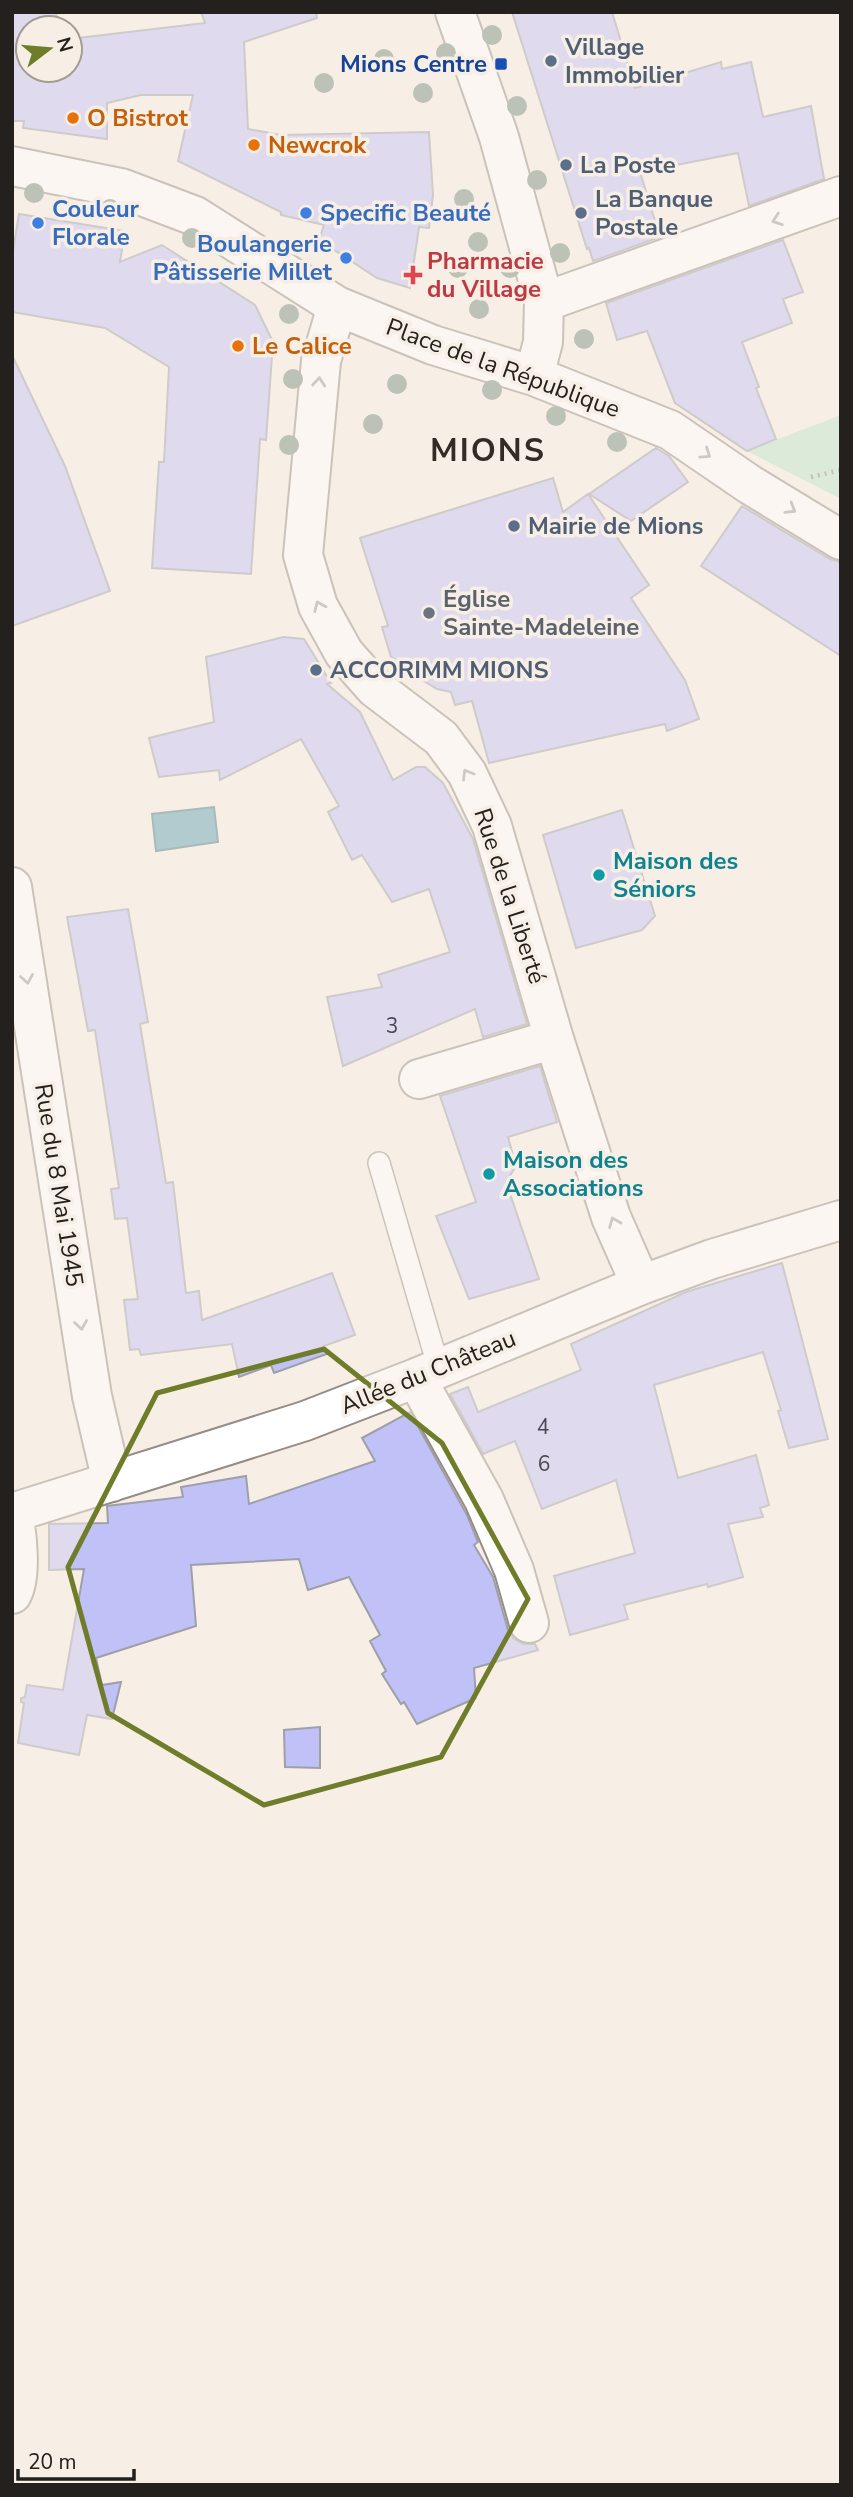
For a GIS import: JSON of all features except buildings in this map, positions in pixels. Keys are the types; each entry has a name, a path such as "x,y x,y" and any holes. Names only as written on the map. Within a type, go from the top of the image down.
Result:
{"street":[{"path":"455,12 499,137 544,302 543,342 534,376"},
{"name":"Place de la République","path":"12,166 121,188 195,216 337,306 433,345 534,376 670,430 749,484 841,540"},
{"path":"544,302 841,196"},
{"name":"Rue de la Liberté","path":"337,306 321,361 303,555 318,606 344,653 375,688 441,738 467,773 492,826 554,1039 611,1217 641,1285"},
{"name":"Rue du 8 Mai 1945","path":"12,887 92,1396 112,1482"},
{"path":"419,1079 554,1039"},
{"name":"Allée du Château","path":"12,1513 304,1421 641,1285 712,1259 841,1220"},
{"path":"428,1373 514,1570 529,1623"},
{"path":"12,1513 16,1527 17,1584 12,1594"}],"lane":[{"path":"379,1163 428,1373"}],"highlighted area":[{"path":"324,1349 442,1443 528,1599 441,1757 264,1805 108,1713 68,1567 157,1393"}],"green space":[{"path":"841,415 841,499 747,451"}],"water":[{"path":"214,807 218,842 156,851 152,814"}],"place":[{"name":"Village Immobilier","path":"551,61"},
{"name":"Mions Centre","path":"501,64"},
{"name":"O Bistrot","path":"73,118"},
{"name":"Newcrok","path":"254,145"},
{"name":"La Poste","path":"566,165"},
{"name":"Specific Beauté","path":"306,213"},
{"name":"La Banque Postale","path":"581,213"},
{"name":"Couleur Florale","path":"38,223"},
{"name":"Boulangerie Pâtisserie Millet","path":"346,258"},
{"name":"Pharmacie du Village","path":"413,275"},
{"name":"Le Calice","path":"238,346"},
{"name":"Mairie de Mions","path":"514,526"},
{"name":"Église Sainte-Madeleine","path":"429,613"},
{"name":"ACCORIMM MIONS","path":"316,670"},
{"name":"Maison des Séniors","path":"599,875"},
{"name":"Maison des Associations","path":"489,1174"}],"district":[{"name":"MIONS","path":"488,450"}]}
